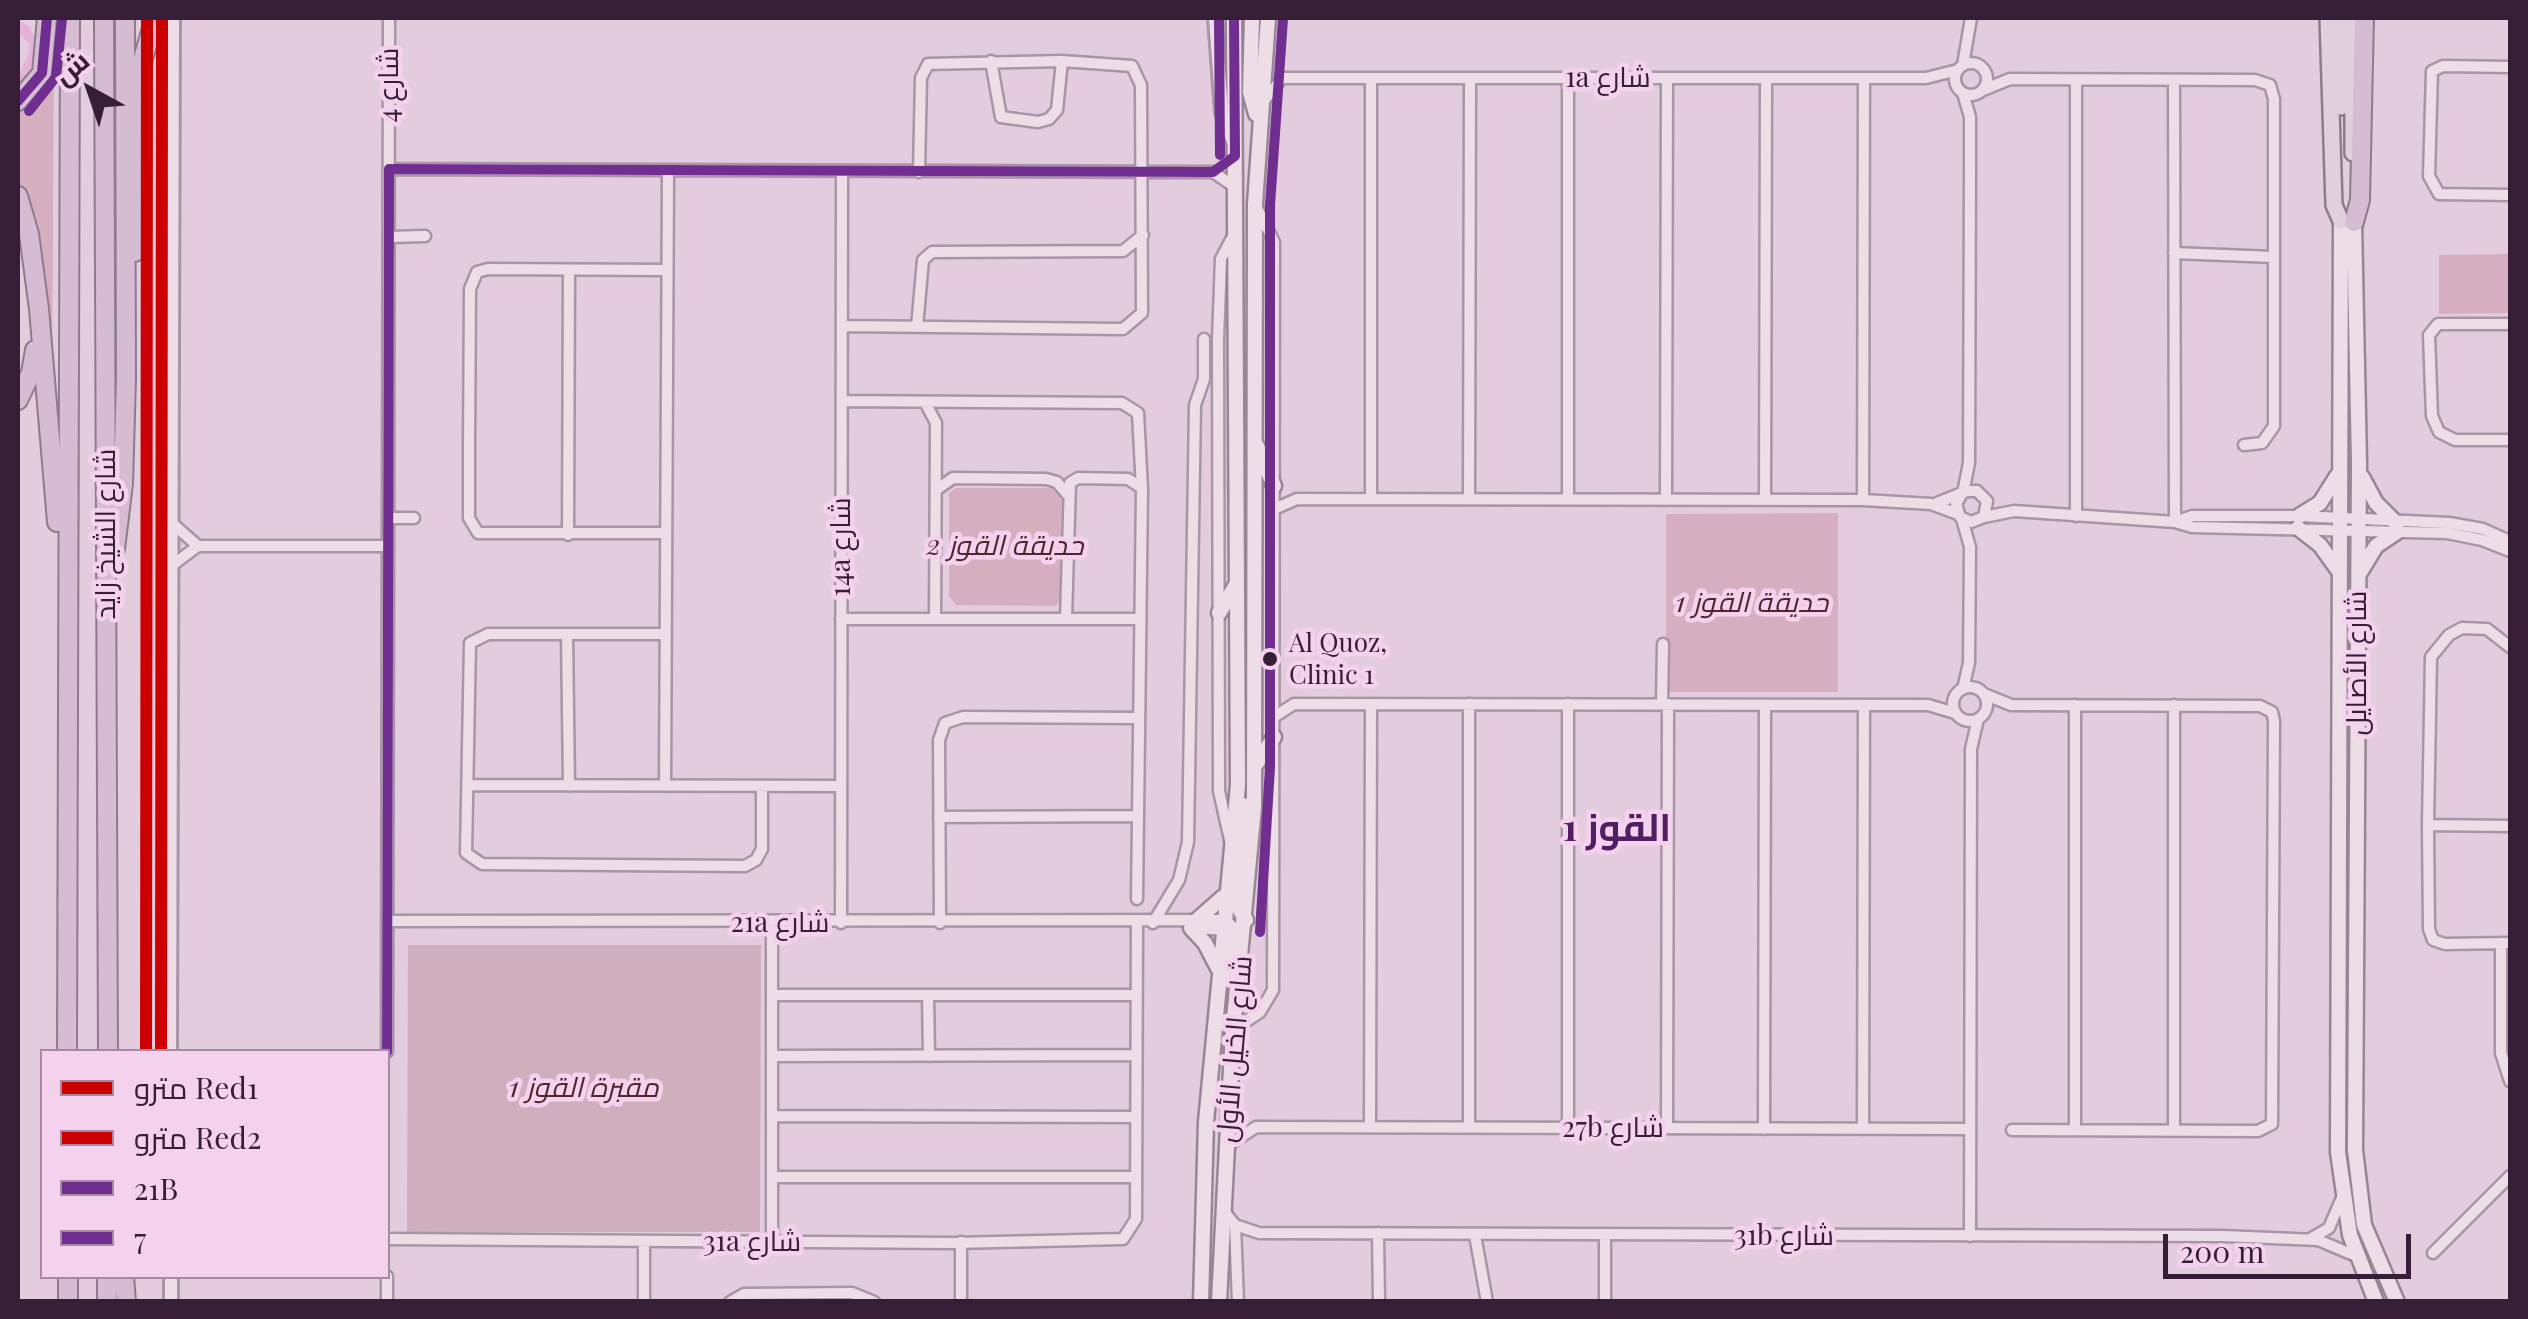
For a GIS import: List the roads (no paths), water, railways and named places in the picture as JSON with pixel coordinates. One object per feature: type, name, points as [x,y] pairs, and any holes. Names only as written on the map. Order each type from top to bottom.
[{"type":"highway","points":[[18,101],[42,73],[47,18]]},
{"type":"highway","name":"شارع الشيخ زايد","points":[[67,1049],[70,18]]},
{"type":"highway","name":"شارع الشيخ زايد","points":[[104,18],[108,1049]]},
{"type":"highway","points":[[106,589],[124,484],[126,18]]},
{"type":"highway","points":[[126,292],[138,222],[140,69],[155,18]]},
{"type":"highway","points":[[2348,222],[2360,200],[2364,18]]},
{"type":"highway","points":[[18,196],[29,234],[39,309],[67,590]]},
{"type":"highway","points":[[18,400],[33,366],[39,309]]},
{"type":"main road","name":"شارع الخيل الأول","points":[[1201,1302],[1200,1213],[1218,970],[1234,926],[1226,892],[1238,785],[1234,18]]},
{"type":"main road","points":[[1252,18],[1250,92],[1259,115]]},
{"type":"main road","name":"شارع الخيل الأول","points":[[1219,1302],[1221,1206],[1236,1007],[1234,926],[1255,767],[1254,204],[1268,18]]},
{"type":"main road","points":[[2328,18],[2334,205],[2348,222]]},
{"type":"main road","name":"شارع الأصايل","points":[[2341,18],[2359,463],[2356,1173],[2372,1252],[2397,1302]]},
{"type":"main road","name":"شارع الأصايل","points":[[2346,120],[2353,18]]},
{"type":"main road","name":"شارع الأصايل","points":[[2348,222],[2339,471],[2341,1196],[2356,1256],[2376,1302]]},
{"type":"main road","points":[[1255,442],[1274,486]]},
{"type":"main road","points":[[2356,579],[2376,546],[2397,528],[2369,494],[2359,463]]},
{"type":"main road","points":[[2339,471],[2326,497],[2298,522],[2339,571]]},
{"type":"main road","points":[[1219,613],[1239,580]]},
{"type":"main road","points":[[1255,767],[1274,737]]},
{"type":"main road","points":[[1234,926],[1244,806],[1238,785]]},
{"type":"main road","points":[[1218,970],[1194,924],[1217,906],[1226,892]]},
{"type":"street","points":[[170,1049],[173,18]]},
{"type":"street","name":"شارع 4","points":[[388,1049],[389,18]]},
{"type":"street","points":[[1212,172],[1235,152],[1222,112],[1215,18]]},
{"type":"street","points":[[1971,18],[1971,36],[1960,68],[1960,90],[1970,116],[1969,463],[1960,517],[1970,546],[1970,663],[1959,693],[1957,715],[1971,750]]},
{"type":"street","points":[[1970,116],[1987,82],[1971,36]]},
{"type":"street","points":[[1259,115],[1277,82],[1290,78],[1265,53]]},
{"type":"street","points":[[991,60],[1002,117],[1038,122],[1049,119],[1057,110],[1062,61]]},
{"type":"street","points":[[842,326],[1132,326],[1142,313],[1137,71],[1122,62],[933,62],[924,68],[920,172]]},
{"type":"street","points":[[1982,67],[2010,79],[2255,80],[2263,81],[2274,92],[2274,426],[2262,443],[2244,445]]},
{"type":"street","name":"1a شارع","points":[[1290,78],[1926,78],[1960,68],[1982,67]]},
{"type":"street","points":[[2510,67],[2435,68],[2429,80],[2428,121],[2428,176],[2433,190],[2447,196],[2510,195]]},
{"type":"street","points":[[1371,78],[1371,498]]},
{"type":"street","points":[[1469,498],[1470,78]]},
{"type":"street","points":[[1568,78],[1568,499]]},
{"type":"street","points":[[1666,500],[1667,78]]},
{"type":"street","points":[[1765,500],[1766,78]]},
{"type":"street","points":[[1864,78],[1864,500]]},
{"type":"street","name":"1a شارع","points":[[1926,78],[1960,90],[1981,91]]},
{"type":"street","points":[[1981,91],[2010,79]]},
{"type":"street","points":[[2076,80],[2076,516]]},
{"type":"street","points":[[2174,80],[2175,522]]},
{"type":"street","points":[[389,169],[1212,172],[1236,188]]},
{"type":"street","points":[[666,786],[668,172]]},
{"type":"street","name":"14a شارع","points":[[841,923],[842,172]]},
{"type":"street","points":[[1234,1030],[1260,1012],[1273,990],[1274,242],[1254,204]]},
{"type":"street","points":[[1230,840],[1219,791],[1220,266],[1237,229]]},
{"type":"street","points":[[917,327],[922,266],[932,252],[1124,251],[1143,234]]},
{"type":"street","points":[[390,236],[424,236]]},
{"type":"street","points":[[2174,253],[2273,257]]},
{"type":"street","points":[[666,533],[484,535],[474,529],[469,518],[473,277],[488,268],[667,270]]},
{"type":"street","points":[[568,270],[568,534]]},
{"type":"street","points":[[2510,324],[2438,324],[2429,335],[2432,416],[2439,432],[2455,440],[2510,440]]},
{"type":"street","points":[[1153,923],[1179,880],[1188,842],[1194,405],[1204,380],[1204,339]]},
{"type":"street","points":[[842,401],[1122,403],[1134,408],[1141,419],[1137,899]]},
{"type":"street","points":[[924,402],[935,417],[935,619]]},
{"type":"street","points":[[1969,463],[1983,496],[1982,519],[1970,546]]},
{"type":"street","points":[[936,490],[953,478],[1046,478],[1067,494]]},
{"type":"street","points":[[1066,619],[1070,483],[1078,478],[1132,480],[1142,489]]},
{"type":"street","points":[[1274,486],[1296,499]]},
{"type":"street","points":[[1931,504],[1962,494],[1983,496],[2014,511]]},
{"type":"street","points":[[1274,509],[1296,499],[1864,500],[1931,504],[1960,517],[1982,519],[2014,511],[2175,522],[2192,528],[2298,522],[2397,528],[2464,535],[2510,552]]},
{"type":"street","points":[[388,518],[414,518]]},
{"type":"street","points":[[171,521],[182,536],[198,546],[388,546]]},
{"type":"street","points":[[2397,528],[2465,525],[2510,541]]},
{"type":"street","points":[[171,567],[198,546]]},
{"type":"street","points":[[841,619],[1139,619]]},
{"type":"street","points":[[2510,647],[2486,629],[2462,628],[2438,645],[2432,658],[2428,825],[2428,929],[2433,940],[2444,944],[2506,942],[2501,1053],[2510,1082]]},
{"type":"street","points":[[666,634],[488,634],[475,638],[468,650],[471,785],[465,847],[475,863],[745,866],[756,860],[762,849],[762,786]]},
{"type":"street","points":[[567,634],[569,786]]},
{"type":"street","points":[[1663,644],[1666,1128]]},
{"type":"street","points":[[1970,663],[1982,693],[1971,750],[1970,1236]]},
{"type":"street","points":[[1274,690],[1294,704],[1928,705],[1957,715],[1980,717],[2011,704]]},
{"type":"street","points":[[1928,705],[1959,693],[1982,693],[2011,704],[2260,706],[2272,712],[2274,721],[2272,1124],[2258,1131],[2012,1130]]},
{"type":"street","points":[[1274,718],[1294,704]]},
{"type":"street","points":[[1370,704],[1370,1128]]},
{"type":"street","points":[[1469,704],[1469,1128]]},
{"type":"street","points":[[1568,704],[1568,1128]]},
{"type":"street","points":[[1764,1129],[1766,704]]},
{"type":"street","points":[[2174,704],[2174,1130]]},
{"type":"street","points":[[1863,1129],[1864,705]]},
{"type":"street","points":[[2075,705],[2076,1130]]},
{"type":"street","points":[[940,924],[940,734],[950,720],[1138,718]]},
{"type":"street","points":[[471,785],[841,786]]},
{"type":"street","points":[[940,817],[1137,816]]},
{"type":"street","points":[[2428,825],[2510,826]]},
{"type":"street","name":"21a شارع","points":[[388,921],[1234,926]]},
{"type":"street","points":[[772,923],[772,1242]]},
{"type":"street","points":[[772,1177],[1135,1177],[1136,923]]},
{"type":"street","points":[[772,995],[1136,995]]},
{"type":"street","points":[[928,995],[930,1056]]},
{"type":"street","points":[[772,1056],[1136,1056]]},
{"type":"street","points":[[1229,1104],[1240,1119],[1256,1127]]},
{"type":"street","points":[[772,1116],[1136,1117]]},
{"type":"street","points":[[1226,1148],[1242,1132],[1256,1127]]},
{"type":"street","name":"27b شارع","points":[[1256,1127],[1970,1129]]},
{"type":"street","points":[[2433,1254],[2510,1176]]},
{"type":"street","name":"31a شارع","points":[[390,1240],[1116,1240],[1134,1226],[1135,1177]]},
{"type":"street","points":[[2309,1240],[2329,1228],[2341,1196]]},
{"type":"street","points":[[1221,1206],[1235,1225],[1238,1302]]},
{"type":"street","name":"31b شارع","points":[[1235,1225],[1259,1233],[2309,1240],[2338,1245],[2356,1256]]},
{"type":"street","points":[[1238,1248],[1259,1233]]},
{"type":"street","points":[[1378,1233],[1379,1302]]},
{"type":"street","points":[[1605,1302],[1606,1234]]},
{"type":"street","points":[[1475,1235],[1488,1302]]},
{"type":"street","points":[[644,1242],[644,1302]]},
{"type":"street","points":[[961,1242],[961,1302]]},
{"type":"street","points":[[730,1302],[744,1294],[852,1293],[874,1302]]},
{"type":"metro line","name":"Red1","points":[[146,1049],[147,18]]},
{"type":"metro line","name":"Red2","points":[[161,1049],[162,18]]},
{"type":"place","name":"Al Quoz, Clinic 1","points":[[1270,659]]},
{"type":"district","name":"القوز 1","points":[[1617,829]]},
{"type":"park label","name":"حديقة القوز 2","points":[[1005,546]]},
{"type":"park label","name":"حديقة القوز 1","points":[[1752,603]]},
{"type":"park label","name":"مقبرة القوز 1","points":[[584,1088]]}]
